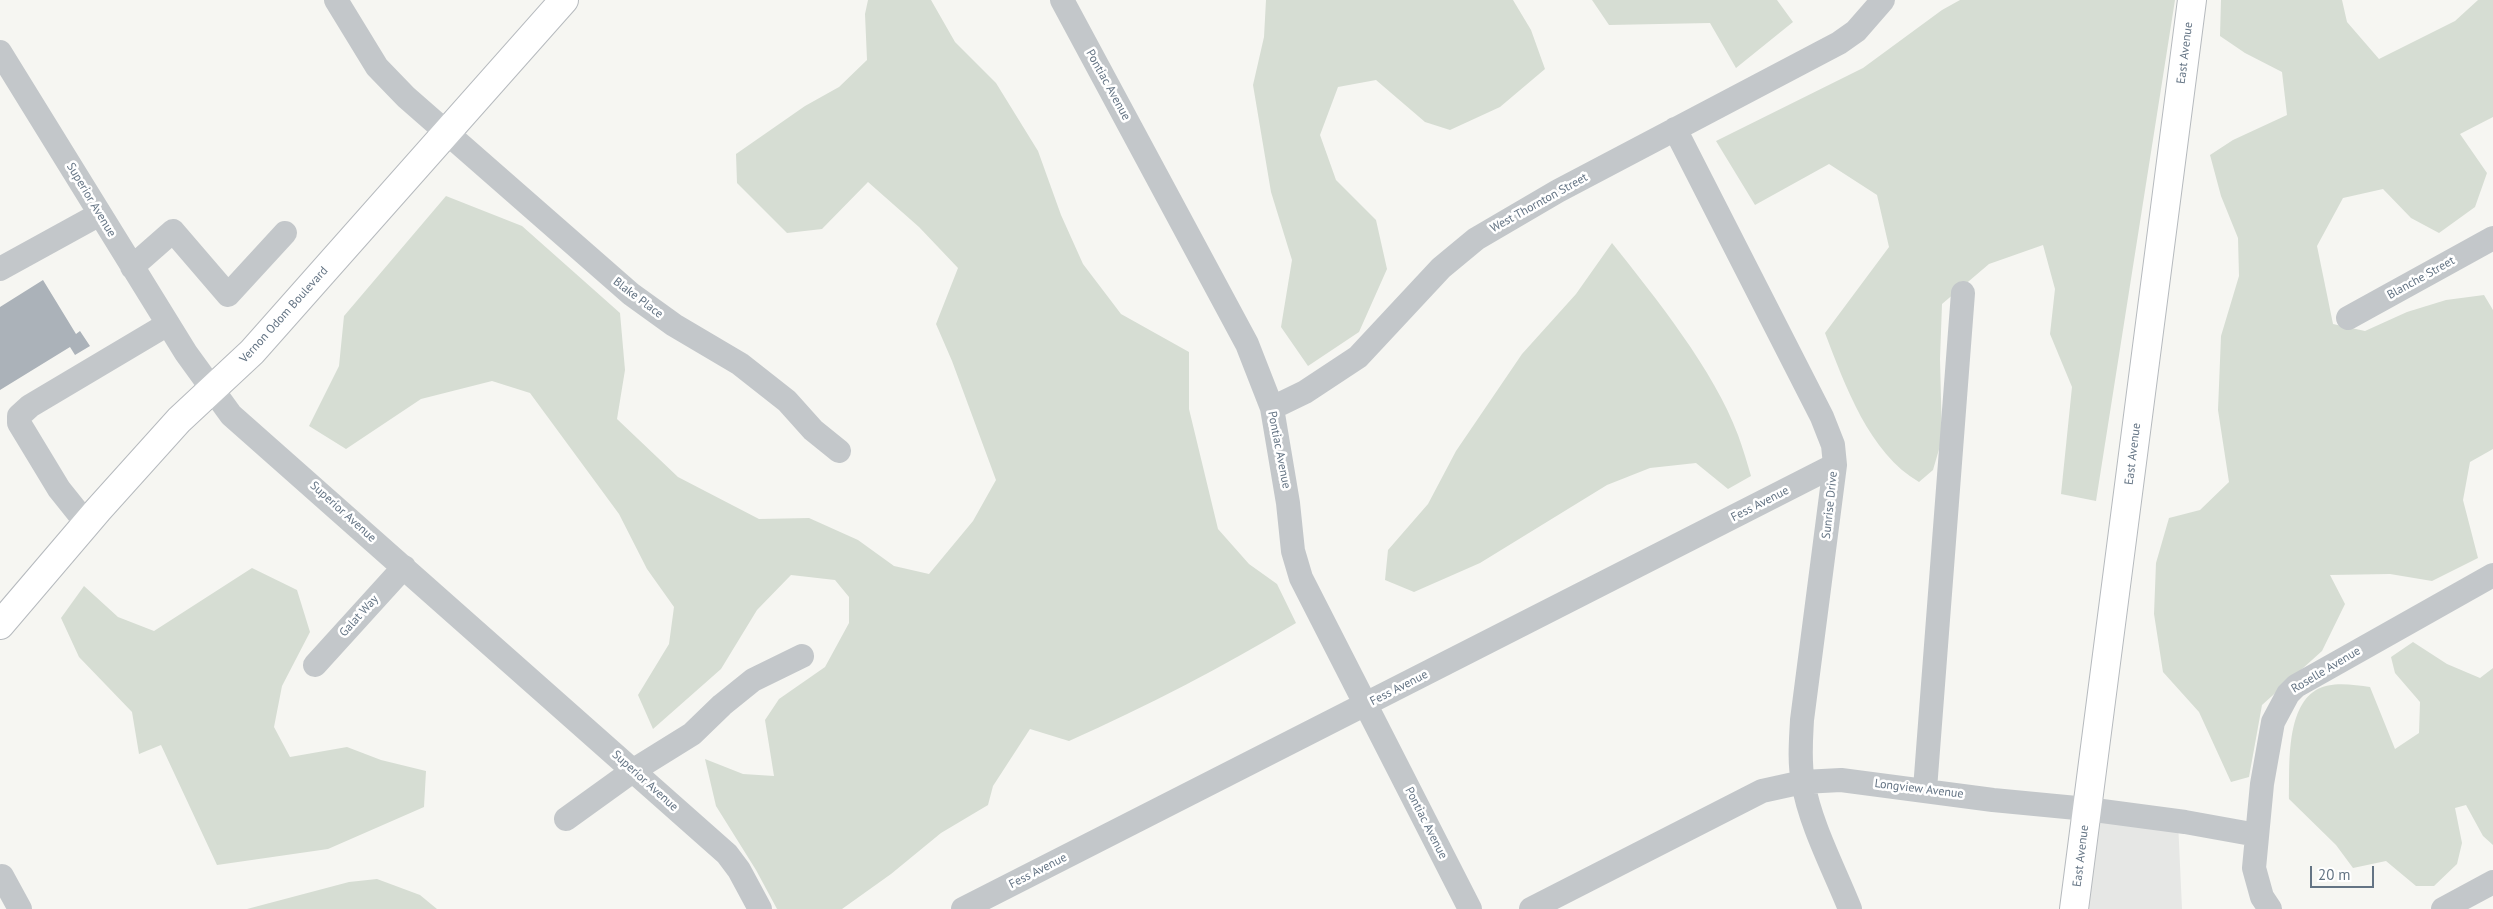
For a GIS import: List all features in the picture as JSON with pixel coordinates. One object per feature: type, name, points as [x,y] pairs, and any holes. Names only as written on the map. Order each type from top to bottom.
[{"type":"main road","name":"Vernon Odom Boulevard","points":[[0,625],[86,524],[180,420],[252,352],[564,0]]},
{"type":"main road","name":"East Avenue","points":[[2074,909],[2192,0]]},
{"type":"street","name":"Blake Place","points":[[336,0],[377,67],[406,97],[631,294],[674,325],[740,364],[787,402],[813,430],[839,451]]},
{"type":"street","name":"Pontiac Avenue","points":[[1062,0],[1247,344],[1272,408],[1288,503],[1293,551],[1301,578],[1470,909]]},
{"type":"street","name":"West Thornton Street","points":[[1272,408],[1305,392],[1358,357],[1440,268],[1476,239],[1524,210],[1839,43],[1856,31],[1883,0]]},
{"type":"street","name":"Superior Avenue","points":[[0,52],[132,267],[212,391],[250,433],[727,854],[739,870],[760,909]]},
{"type":"street","name":"Sunrise Drive","points":[[1675,129],[1822,417],[1833,445],[1835,465],[1800,748],[1803,782],[1818,831],[1850,909]]},
{"type":"street","points":[[0,269],[100,214]]},
{"type":"street","points":[[132,267],[173,231],[228,295],[285,232]]},
{"type":"street","name":"Blanche Street","points":[[2348,318],[2493,238]]},
{"type":"street","points":[[1925,789],[1963,292]]},
{"type":"street","points":[[86,524],[60,489],[19,423],[19,416],[30,406],[168,324]]},
{"type":"street","name":"Fess Avenue","points":[[963,909],[1835,465]]},
{"type":"street","name":"Galat Way","points":[[315,665],[404,567]]},
{"type":"street","name":"Roselle Avenue","points":[[2257,835],[2262,784],[2273,722],[2276,711],[2288,694],[2305,681],[2493,575]]},
{"type":"street","points":[[566,819],[634,770],[692,734],[722,705],[753,680],[802,656]]},
{"type":"street","name":"Longview Avenue","points":[[1531,909],[1762,791],[1803,782],[1841,780],[1925,789],[1993,800],[2087,809],[2185,822],[2257,835]]},
{"type":"street","points":[[2257,835],[2254,868],[2262,897],[2270,909]]},
{"type":"street","points":[[2,876],[20,909]]},
{"type":"street","points":[[2443,909],[2493,882]]},
{"type":"shaded area","points":[[868,0],[931,0],[955,42],[996,83],[1038,151],[1061,215],[1083,264],[1121,314],[1189,352],[1189,409],[1218,529],[1249,564],[1277,584],[1296,623],[1184,685],[1069,741],[1030,729],[993,786],[988,805],[941,833],[891,874],[842,909],[777,909],[756,870],[716,806],[705,759],[743,774],[774,776],[765,720],[779,699],[825,667],[849,623],[849,597],[835,580],[791,575],[757,610],[721,669],[653,729],[638,695],[669,644],[674,607],[647,569],[619,514],[530,393],[492,381],[421,399],[346,449],[309,426],[339,366],[344,316],[446,196],[522,226],[620,313],[625,370],[617,419],[678,477],[759,519],[809,518],[858,540],[894,566],[929,574],[973,521],[996,480],[952,361],[936,324],[958,268],[919,227],[868,182],[822,229],[787,233],[737,183],[736,154],[805,106],[839,87],[867,60],[865,14]]},
{"type":"shaded area","points":[[1266,0],[1513,0],[1531,30],[1545,69],[1500,107],[1450,130],[1425,122],[1376,80],[1338,87],[1320,135],[1336,180],[1376,220],[1387,269],[1359,332],[1308,366],[1281,327],[1292,260],[1271,192],[1253,85],[1264,37]]},
{"type":"shaded area","points":[[1592,0],[1777,0],[1793,22],[1736,68],[1710,23],[1609,25]]},
{"type":"shaded area","points":[[1960,0],[2175,0],[2096,501],[2061,494],[2072,387],[2050,334],[2055,289],[2043,245],[1989,264],[1942,304],[1940,359],[1942,439],[1933,470],[1919,482],[1901,469],[1886,454],[1873,436],[1850,395],[1825,333],[1889,247],[1877,195],[1829,164],[1755,205],[1716,141],[1863,68],[1942,10]]},
{"type":"shaded area","points":[[2221,0],[2342,0],[2347,22],[2379,59],[2455,21],[2478,0],[2493,0],[2493,117],[2460,134],[2487,173],[2475,207],[2439,233],[2411,218],[2383,189],[2343,198],[2317,246],[2333,324],[2365,331],[2407,312],[2446,300],[2484,295],[2493,310],[2493,449],[2470,462],[2463,500],[2478,558],[2432,581],[2390,574],[2330,575],[2345,604],[2322,651],[2262,705],[2249,777],[2231,782],[2199,712],[2163,672],[2154,614],[2156,563],[2169,518],[2200,510],[2229,482],[2218,410],[2221,336],[2239,276],[2238,238],[2221,196],[2210,155],[2233,140],[2287,115],[2282,72],[2245,53],[2220,36]]},
{"type":"shaded area","points":[[1612,243],[1682,335],[1714,385],[1738,435],[1751,476],[1728,489],[1696,463],[1650,468],[1607,485],[1480,563],[1414,592],[1385,580],[1388,550],[1428,504],[1456,451],[1522,354],[1576,294]]},
{"type":"shaded area","points":[[252,568],[297,590],[310,632],[282,686],[274,727],[290,757],[347,747],[381,760],[426,771],[424,807],[328,849],[217,865],[161,745],[139,754],[132,712],[79,657],[61,618],[84,586],[118,617],[154,631]]},
{"type":"shaded area","points":[[2413,642],[2447,664],[2480,678],[2493,668],[2493,845],[2483,836],[2466,805],[2455,808],[2462,843],[2457,864],[2434,886],[2416,886],[2386,861],[2353,868],[2336,845],[2289,799],[2291,740],[2294,725],[2306,699],[2316,690],[2329,685],[2370,687],[2395,749],[2419,733],[2420,702],[2395,673],[2391,657]]},
{"type":"shaded area","points":[[2087,809],[2178,821],[2182,909],[2074,909]]},
{"type":"shaded area","points":[[377,879],[420,895],[437,909],[247,909],[349,882]]},
{"type":"building","points":[[43,280],[76,334],[80,331],[90,346],[75,355],[70,347],[0,390],[0,307]]}]
